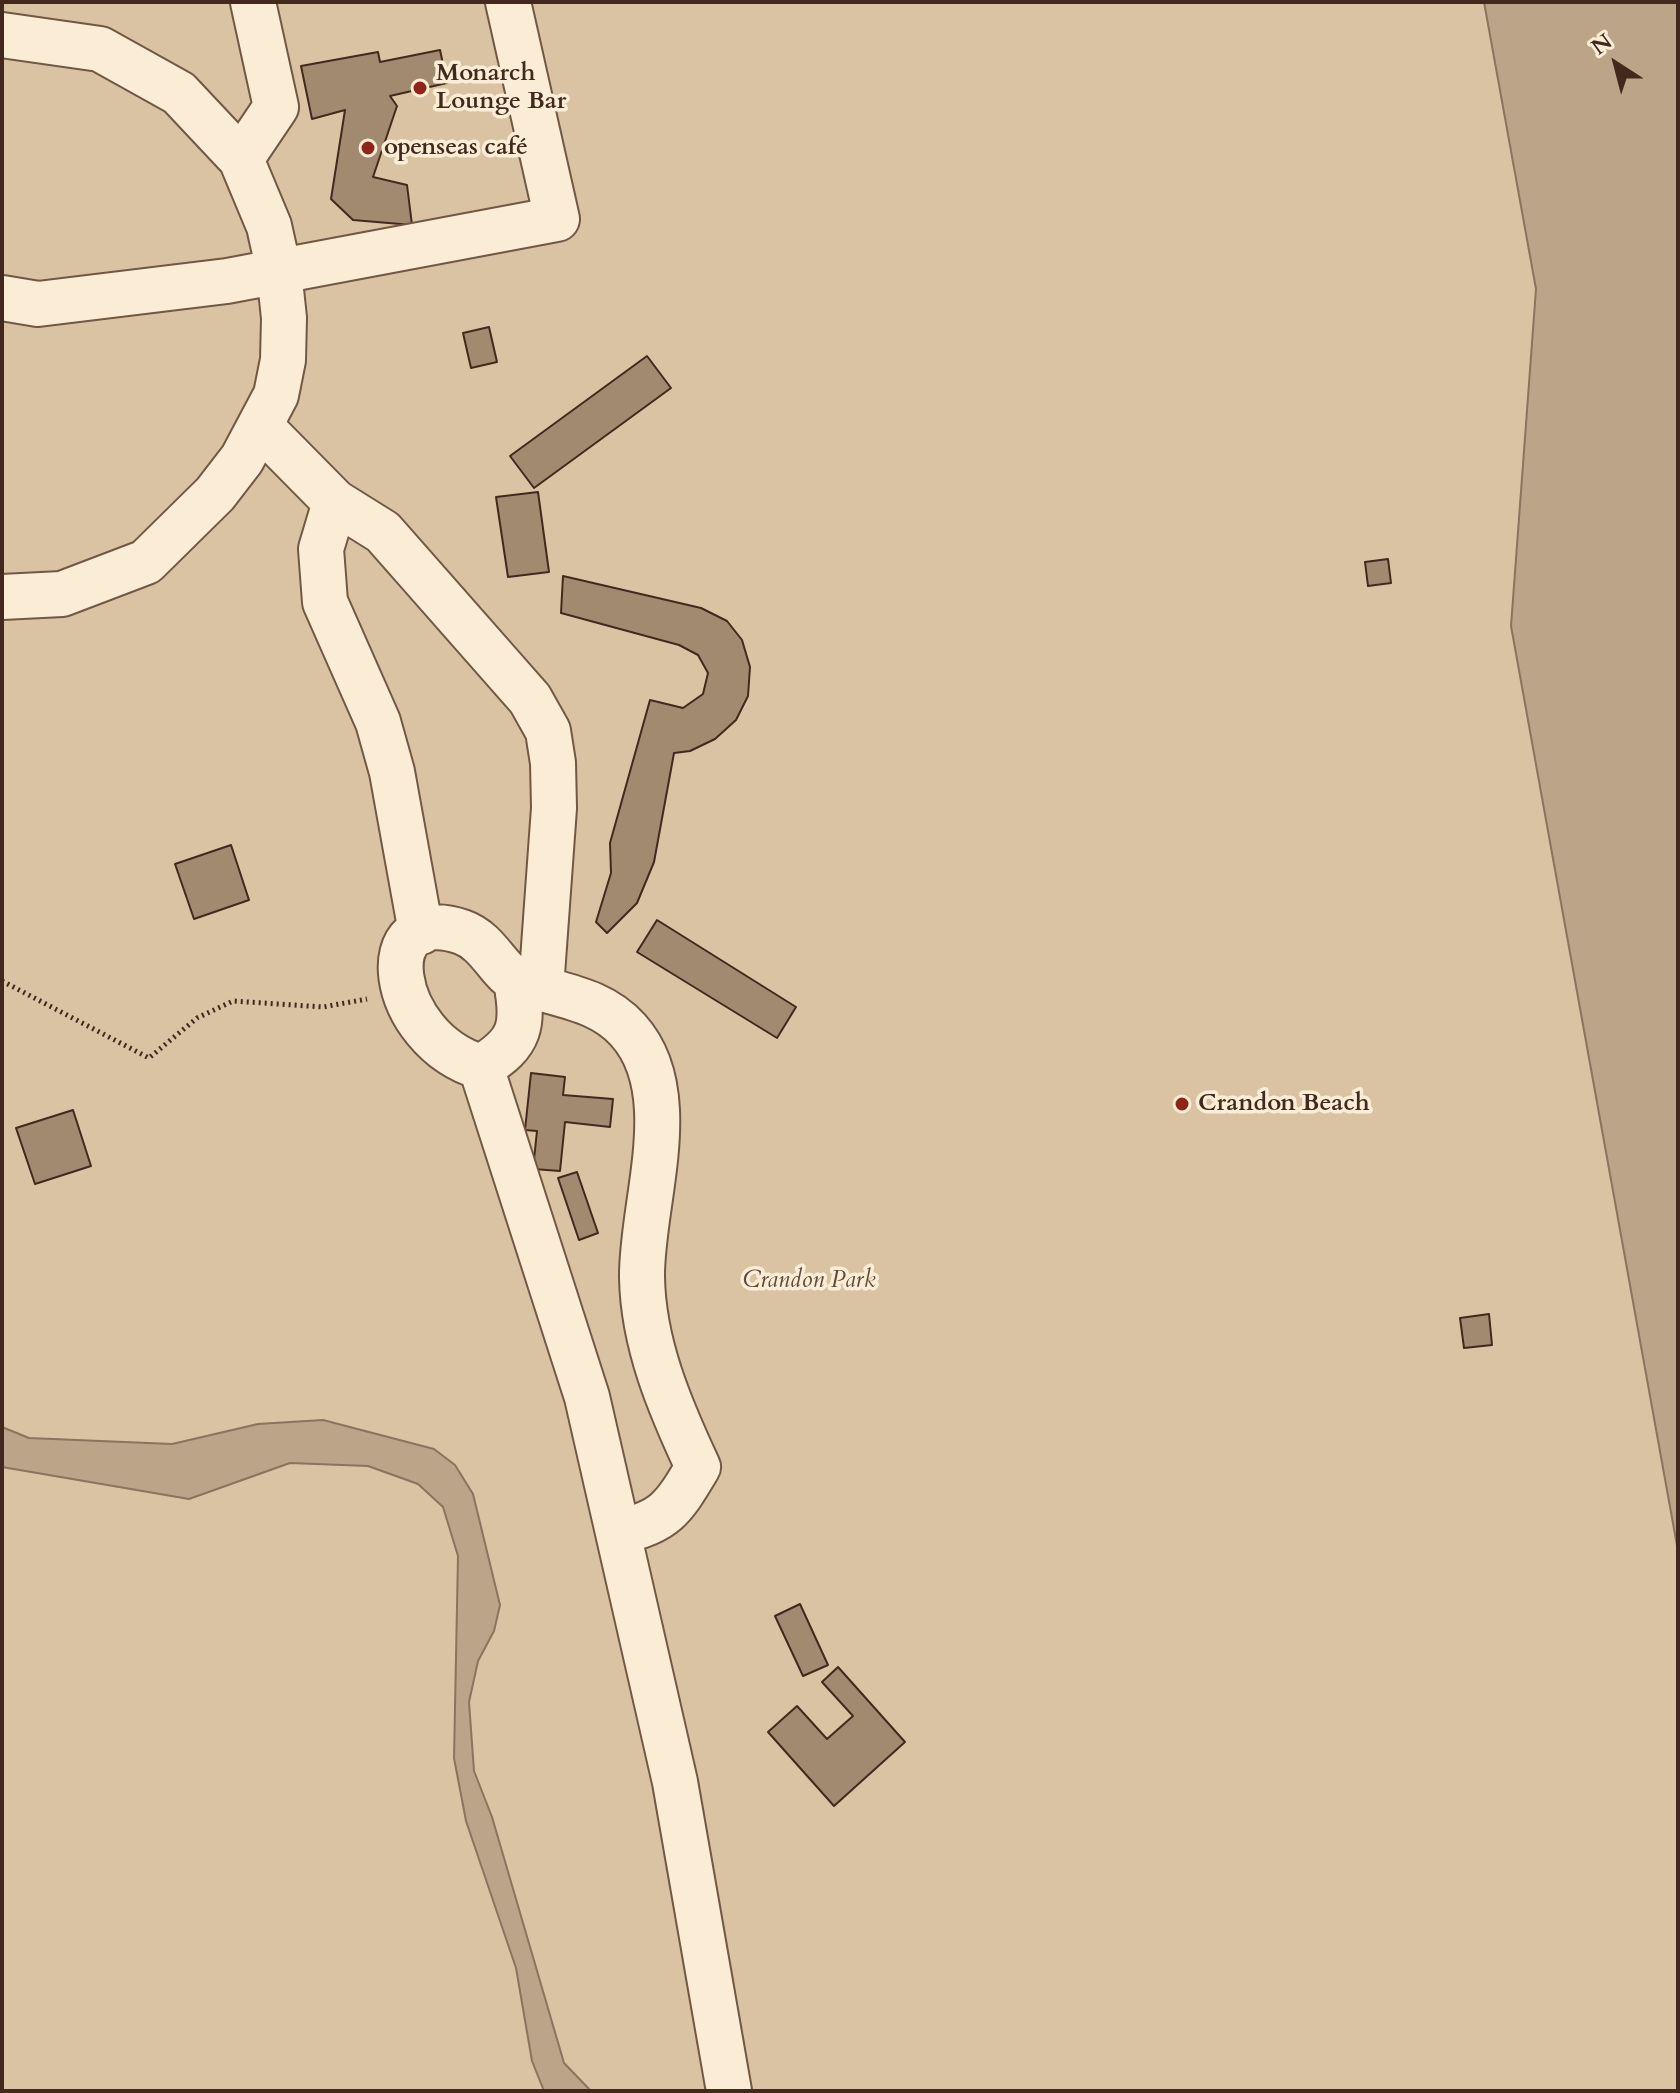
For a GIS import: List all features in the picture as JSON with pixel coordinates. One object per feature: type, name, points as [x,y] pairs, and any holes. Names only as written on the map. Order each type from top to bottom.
[{"type":"lane","points":[[241,159],[276,107],[253,2]]},
{"type":"lane","points":[[2,298],[38,304],[227,281],[557,219],[508,2]]},
{"type":"lane","points":[[2,35],[100,49],[179,93],[241,159],[269,226],[279,271],[283,360],[276,395],[242,459],[215,494],[146,562],[62,594],[2,597]]},
{"type":"lane","points":[[260,426],[335,502],[383,532],[522,690],[548,731],[554,808],[528,984],[523,1018],[512,1043],[500,1056],[481,1067],[456,1059],[415,1017],[403,993],[399,961],[408,943],[421,932],[436,927],[461,932],[484,943],[528,984],[606,1010],[629,1031],[645,1054],[656,1092],[656,1149],[642,1276],[647,1327],[673,1413],[698,1467],[674,1508],[647,1526],[618,1532]]},
{"type":"lane","points":[[335,502],[321,549],[325,602],[378,722],[392,772],[421,932]]},
{"type":"lane","points":[[481,1067],[587,1397],[675,1782],[729,2091]]},
{"type":"path","points":[[2,981],[149,1058],[197,1018],[233,1001],[323,1007],[403,993]]},
{"type":"green space","name":"Crandon Park","points":[[2,2],[1484,2],[1536,289],[1511,626],[1678,1551],[1678,2091],[2,2091]]},
{"type":"shaded area","points":[[1484,2],[1678,2],[1678,1551],[1511,626],[1536,289]]},
{"type":"shaded area","points":[[323,1420],[434,1449],[455,1465],[473,1494],[500,1605],[494,1631],[478,1661],[469,1702],[474,1771],[492,1817],[564,2063],[591,2091],[544,2091],[532,2061],[516,1968],[466,1821],[454,1758],[458,1556],[443,1507],[418,1484],[368,1466],[290,1463],[189,1499],[2,1467],[2,1427],[29,1438],[172,1444],[258,1424]]},
{"type":"building","points":[[440,50],[447,83],[390,96],[397,106],[373,177],[407,185],[412,225],[353,220],[331,199],[345,110],[312,119],[301,66],[378,52],[380,62]]},
{"type":"building","points":[[489,327],[497,362],[471,368],[463,333]]},
{"type":"building","points":[[647,356],[671,388],[534,488],[510,456]]},
{"type":"building","points":[[538,492],[549,572],[508,577],[496,497]]},
{"type":"building","points":[[1388,559],[1391,583],[1368,586],[1365,562]]},
{"type":"building","points":[[563,576],[701,608],[727,621],[742,640],[750,667],[748,696],[736,720],[715,739],[690,751],[674,753],[654,862],[637,903],[607,933],[596,922],[611,873],[610,843],[650,700],[683,708],[703,694],[708,673],[698,655],[679,645],[561,613]]},
{"type":"building","points":[[231,845],[249,900],[194,919],[175,864]]},
{"type":"building","points":[[657,920],[796,1007],[777,1038],[637,952]]},
{"type":"building","points":[[531,1073],[565,1077],[563,1095],[613,1099],[610,1127],[565,1122],[560,1171],[533,1169],[537,1131],[525,1130]]},
{"type":"building","points":[[73,1110],[91,1166],[35,1184],[16,1128]]},
{"type":"building","points":[[577,1172],[598,1233],[579,1240],[558,1178]]},
{"type":"building","points":[[1489,1314],[1492,1345],[1464,1348],[1460,1318]]},
{"type":"building","points":[[800,1604],[828,1665],[803,1676],[775,1616]]},
{"type":"building","points":[[838,1667],[905,1742],[834,1806],[768,1732],[797,1706],[827,1739],[853,1716],[822,1682]]},
{"type":"place","name":"Monarch Lounge Bar","points":[[420,88]]},
{"type":"place","name":"openseas café","points":[[368,148]]},
{"type":"place","name":"Crandon Beach","points":[[1182,1104]]}]
